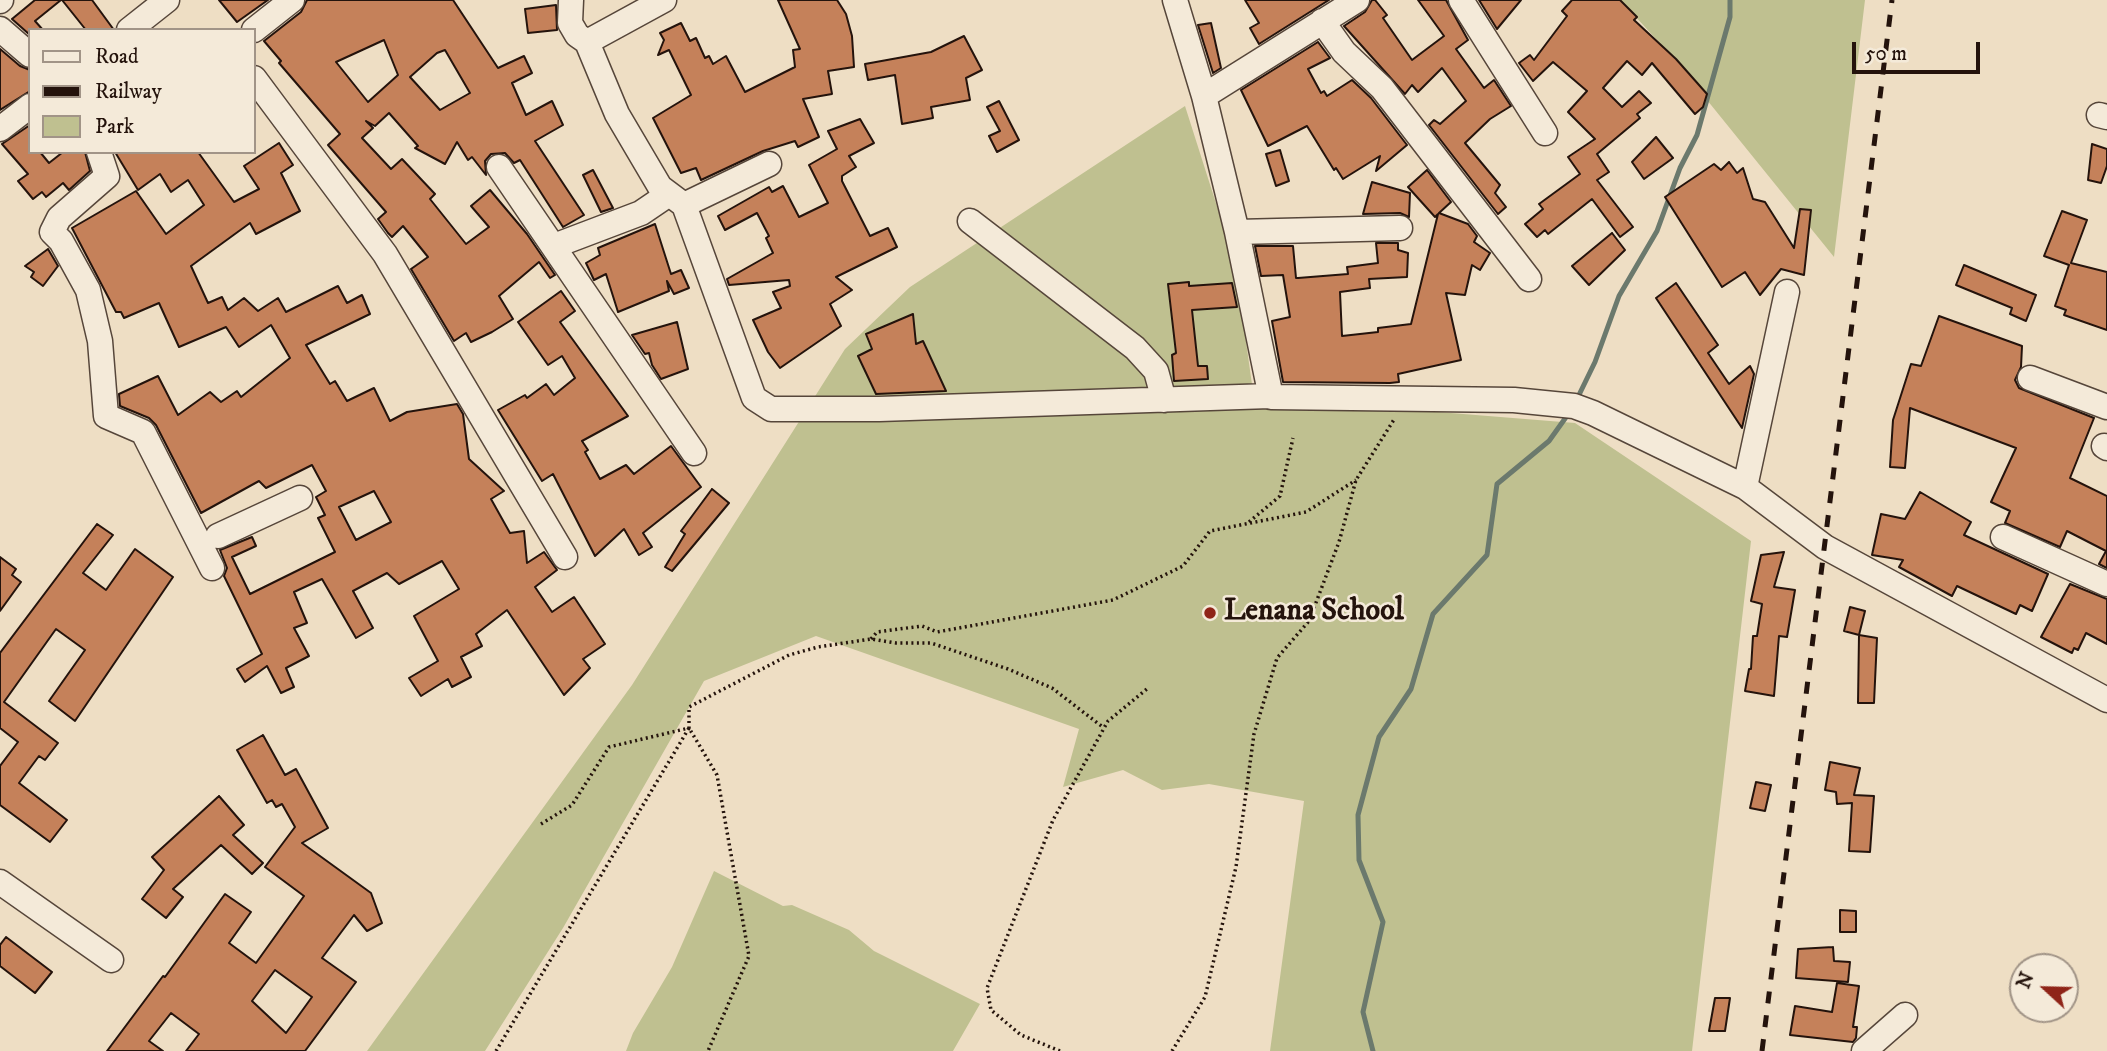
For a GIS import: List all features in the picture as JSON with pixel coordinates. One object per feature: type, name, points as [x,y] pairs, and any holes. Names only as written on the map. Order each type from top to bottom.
[{"type":"street","points":[[132,28],[167,0]]},
{"type":"street","points":[[256,28],[292,0]]},
{"type":"street","points":[[571,0],[570,23],[577,35],[587,42],[617,114],[660,187],[676,199],[754,398],[761,405],[783,410],[878,409],[1270,396],[1514,400],[1574,406],[1649,438],[1745,486],[1825,547],[2107,700]]},
{"type":"street","points":[[587,42],[664,0]]},
{"type":"street","points":[[1175,0],[1204,96],[1237,232],[1270,396]]},
{"type":"street","points":[[1204,96],[1357,0]]},
{"type":"street","points":[[1461,0],[1545,133]]},
{"type":"street","points":[[1322,20],[1344,52],[1382,88],[1530,279]]},
{"type":"street","points":[[0,29],[28,53]]},
{"type":"street","points":[[256,81],[385,254],[565,557]]},
{"type":"street","points":[[0,129],[28,108]]},
{"type":"street","points":[[100,154],[107,176],[59,218],[52,232],[61,241],[88,290],[100,341],[106,416],[143,432],[212,568]]},
{"type":"street","points":[[554,246],[769,164]]},
{"type":"street","points":[[499,167],[694,453]]},
{"type":"street","points":[[970,221],[1135,348],[1156,371],[1164,400]]},
{"type":"street","points":[[1237,232],[1400,228]]},
{"type":"street","points":[[1745,486],[1787,292]]},
{"type":"street","points":[[2031,378],[2107,408]]},
{"type":"street","points":[[218,536],[299,498]]},
{"type":"street","points":[[2003,537],[2107,584]]},
{"type":"street","points":[[0,882],[111,960]]},
{"type":"street","points":[[1864,1051],[1905,1015]]},
{"type":"path","points":[[1172,1051],[1205,998],[1236,867],[1254,734],[1277,658],[1309,621],[1339,542],[1356,480],[1408,398]]},
{"type":"path","points":[[1247,523],[1280,496],[1293,438]]},
{"type":"path","points":[[871,639],[877,632],[922,625],[937,632],[1113,600],[1183,566],[1210,531],[1306,512],[1356,480]]},
{"type":"path","points":[[708,1051],[749,956],[717,775],[689,728],[689,707],[789,655],[871,639],[896,643],[931,643],[1008,669],[1052,688],[1104,728]]},
{"type":"path","points":[[1060,1051],[1021,1035],[991,1010],[986,988],[1054,820],[1108,721],[1148,688]]},
{"type":"path","points":[[541,824],[572,805],[609,747],[689,728]]},
{"type":"path","points":[[496,1051],[689,728]]},
{"type":"green space","points":[[1620,0],[1865,0],[1834,257],[1669,53]]},
{"type":"green space","name":"Lenana School","points":[[1185,106],[1235,263],[1255,406],[1401,409],[1575,423],[1751,541],[1692,1051],[1270,1051],[1304,801],[1209,784],[1162,790],[1123,770],[1063,787],[1079,729],[816,636],[704,681],[563,928],[485,1051],[367,1051],[632,685],[845,349],[910,287]]},
{"type":"green space","points":[[714,871],[783,906],[792,905],[849,930],[874,951],[980,1004],[953,1051],[626,1051],[633,1033],[672,967]]},
{"type":"building","points":[[35,0],[61,0],[35,21],[41,28],[28,28],[28,33],[12,19]]},
{"type":"building","points":[[62,0],[92,0],[113,28],[84,28]]},
{"type":"building","points":[[219,0],[268,0],[237,22]]},
{"type":"building","points":[[307,0],[453,0],[498,68],[524,56],[532,73],[512,83],[526,115],[552,101],[563,125],[535,141],[584,215],[563,227],[520,160],[514,163],[505,153],[491,154],[485,161],[486,175],[472,157],[468,160],[457,142],[445,164],[415,148],[418,146],[389,113],[375,126],[366,121],[373,128],[362,138],[391,169],[402,159],[435,194],[430,199],[466,244],[489,227],[471,206],[490,190],[527,234],[555,275],[550,278],[539,262],[499,296],[513,319],[471,342],[466,333],[454,341],[411,269],[428,257],[403,226],[392,237],[388,233],[378,219],[386,212],[328,145],[340,134],[279,63],[281,61],[264,41],[301,12]],"holes":[[[384,40],[398,75],[368,102],[336,62]],[[445,50],[470,93],[440,110],[410,77],[437,53]]]},
{"type":"building","points":[[778,0],[837,0],[846,14],[852,36],[854,67],[828,71],[832,94],[803,99],[819,137],[798,147],[795,141],[763,151],[701,180],[696,168],[681,173],[653,118],[691,95],[669,50],[658,55],[664,40],[660,33],[681,23],[690,41],[696,38],[705,58],[709,56],[713,64],[726,56],[745,92],[795,67],[793,50],[800,49]]},
{"type":"building","points":[[1245,0],[1329,0],[1259,44],[1250,28],[1259,23]]},
{"type":"building","points":[[1372,0],[1375,0],[1387,15],[1383,18],[1412,60],[1444,36],[1418,0],[1446,0],[1468,40],[1456,49],[1484,88],[1494,80],[1511,106],[1490,119],[1465,143],[1500,185],[1495,193],[1506,207],[1498,214],[1429,125],[1434,120],[1440,124],[1466,101],[1442,68],[1418,92],[1412,85],[1405,94],[1344,26],[1365,12]]},
{"type":"building","points":[[1479,0],[1521,0],[1497,29]]},
{"type":"building","points":[[1572,0],[1620,0],[1637,17],[1634,20],[1676,59],[1707,94],[1703,107],[1695,114],[1652,63],[1642,75],[1627,61],[1603,88],[1622,107],[1639,91],[1651,103],[1637,114],[1640,118],[1597,154],[1609,172],[1597,180],[1633,227],[1620,237],[1592,199],[1548,234],[1545,230],[1537,237],[1525,224],[1543,209],[1539,204],[1580,174],[1568,157],[1595,139],[1568,112],[1587,91],[1553,62],[1533,81],[1519,63],[1530,55],[1534,60],[1567,16],[1562,11]]},
{"type":"building","points":[[556,5],[557,30],[528,33],[525,9]]},
{"type":"building","points":[[1211,23],[1221,68],[1213,73],[1198,25]]},
{"type":"building","points":[[964,36],[982,70],[966,78],[970,100],[931,107],[933,118],[902,124],[895,75],[868,80],[865,64],[931,52]]},
{"type":"building","points":[[1318,42],[1330,58],[1308,69],[1321,93],[1324,91],[1327,96],[1352,80],[1371,98],[1407,145],[1376,171],[1380,156],[1343,179],[1336,168],[1334,170],[1307,126],[1268,146],[1241,90]]},
{"type":"building","points":[[0,49],[28,69],[28,92],[0,110]]},
{"type":"building","points":[[999,101],[1019,140],[997,152],[989,136],[1000,131],[987,107]]},
{"type":"building","points":[[860,119],[874,143],[849,156],[856,167],[842,176],[842,181],[870,236],[888,228],[897,247],[836,277],[852,290],[830,304],[841,326],[780,368],[768,352],[753,320],[781,308],[773,292],[790,286],[789,280],[729,285],[727,279],[773,253],[766,238],[769,236],[757,213],[725,230],[718,216],[769,187],[772,192],[783,186],[799,217],[828,203],[809,165],[837,149],[828,131]]},
{"type":"building","points":[[28,126],[28,154],[42,154],[49,163],[60,154],[86,154],[90,171],[69,190],[63,183],[46,197],[42,192],[33,199],[18,181],[28,174],[2,144]]},
{"type":"building","points":[[1656,137],[1673,158],[1644,179],[1632,162]]},
{"type":"building","points":[[279,143],[293,165],[281,173],[300,211],[256,234],[250,223],[191,266],[208,303],[222,297],[228,310],[244,298],[258,311],[278,298],[286,312],[338,286],[347,303],[362,295],[370,314],[306,345],[330,384],[335,381],[347,401],[374,388],[390,421],[407,412],[457,404],[463,414],[469,459],[504,491],[491,499],[510,533],[524,531],[527,563],[544,552],[557,570],[535,587],[552,612],[574,597],[605,644],[583,659],[590,668],[564,695],[507,610],[476,634],[482,646],[461,657],[471,677],[452,687],[448,679],[421,696],[409,678],[438,661],[414,616],[459,589],[442,561],[399,584],[387,573],[353,591],[373,628],[356,638],[322,579],[294,592],[307,623],[294,628],[309,656],[286,668],[294,687],[281,693],[267,666],[245,682],[237,669],[262,654],[224,576],[227,568],[220,550],[252,537],[256,546],[232,557],[250,594],[335,552],[318,518],[325,515],[316,497],[326,491],[312,465],[266,488],[259,481],[201,513],[156,425],[149,418],[120,406],[119,394],[158,376],[178,415],[210,392],[221,402],[237,391],[241,397],[290,358],[271,325],[239,347],[226,327],[179,347],[159,303],[124,318],[121,312],[116,312],[72,228],[136,191],[166,234],[204,205],[188,180],[171,192],[160,174],[138,190],[116,154],[199,154],[234,202],[259,189],[244,166]],"holes":[[[374,491],[391,522],[356,540],[339,507]]]},
{"type":"building","points":[[2092,144],[2107,149],[2107,166],[2101,183],[2088,180]]},
{"type":"building","points":[[1280,150],[1289,181],[1276,186],[1266,154]]},
{"type":"building","points":[[1729,162],[1737,173],[1743,168],[1753,199],[1765,202],[1794,248],[1800,209],[1811,210],[1804,275],[1781,269],[1760,295],[1745,272],[1722,287],[1665,197],[1714,164],[1721,170]]},
{"type":"building","points":[[593,170],[613,208],[601,212],[583,175]]},
{"type":"building","points":[[1427,170],[1451,202],[1439,213],[1468,224],[1477,236],[1474,242],[1490,253],[1480,270],[1472,265],[1465,295],[1446,293],[1461,360],[1398,374],[1399,382],[1283,382],[1272,321],[1290,317],[1283,275],[1261,276],[1255,246],[1293,246],[1298,278],[1348,274],[1347,267],[1378,263],[1376,243],[1398,243],[1398,250],[1408,253],[1407,277],[1369,279],[1370,288],[1340,292],[1342,336],[1378,332],[1378,328],[1411,324],[1438,214],[1435,217],[1408,187]]},
{"type":"building","points":[[1372,182],[1410,193],[1409,217],[1400,213],[1363,214]]},
{"type":"building","points":[[2062,211],[2087,220],[2071,263],[2107,272],[2107,330],[2064,315],[2066,310],[2055,306],[2069,265],[2044,256]]},
{"type":"building","points":[[655,224],[671,274],[681,270],[689,288],[674,294],[667,281],[669,291],[618,312],[606,274],[594,280],[586,263],[600,255],[598,248]]},
{"type":"building","points":[[1612,233],[1625,250],[1589,285],[1572,266]]},
{"type":"building","points":[[48,249],[58,266],[43,286],[31,277],[34,272],[25,266]]},
{"type":"building","points":[[1964,265],[2036,295],[2026,321],[2010,314],[2012,308],[1956,285]]},
{"type":"building","points":[[1189,282],[1189,286],[1232,283],[1237,307],[1192,310],[1198,366],[1207,366],[1208,379],[1174,381],[1172,355],[1176,353],[1168,284]]},
{"type":"building","points":[[1676,283],[1718,345],[1708,353],[1729,384],[1750,366],[1754,374],[1742,428],[1656,298]]},
{"type":"building","points":[[561,291],[575,311],[560,322],[628,416],[582,441],[600,479],[626,465],[634,474],[671,446],[701,487],[643,533],[652,547],[639,555],[624,529],[595,556],[553,474],[542,481],[498,410],[525,395],[527,398],[546,384],[554,395],[575,378],[562,356],[548,365],[518,322]]},
{"type":"building","points":[[913,314],[916,344],[923,341],[946,391],[876,394],[858,356],[872,349],[866,334]]},
{"type":"building","points":[[1939,316],[2022,346],[2021,367],[2015,380],[2019,388],[2094,418],[2070,478],[2107,496],[2107,568],[2099,564],[2106,551],[2067,531],[2060,547],[2005,523],[2010,511],[1991,502],[2016,448],[1910,408],[1905,468],[1890,467],[1893,420],[1911,364],[1921,366]]},
{"type":"building","points":[[677,322],[688,369],[661,379],[652,365],[649,353],[645,354],[632,335]]},
{"type":"building","points":[[712,489],[729,503],[672,571],[665,567],[685,534],[681,531]]},
{"type":"building","points":[[1920,492],[1971,522],[1964,535],[2048,574],[2032,611],[2020,605],[2016,614],[1957,586],[1952,596],[1899,567],[1903,560],[1872,555],[1881,514],[1905,519]]},
{"type":"building","points":[[97,524],[113,535],[83,573],[106,590],[135,549],[173,577],[75,721],[49,701],[85,650],[56,629],[4,702],[58,743],[45,760],[39,756],[19,783],[67,820],[50,842],[0,805],[0,766],[18,742],[0,728],[0,653]]},
{"type":"building","points":[[1784,552],[1774,587],[1795,590],[1787,637],[1779,636],[1774,696],[1745,691],[1751,669],[1753,636],[1757,636],[1762,604],[1751,601],[1761,555]]},
{"type":"building","points":[[0,557],[16,569],[12,575],[21,582],[0,611]]},
{"type":"building","points":[[2070,584],[2107,599],[2107,644],[2086,633],[2078,650],[2074,648],[2072,653],[2041,637]]},
{"type":"building","points":[[1850,607],[1865,611],[1859,635],[1844,631]]},
{"type":"building","points":[[1859,635],[1877,638],[1874,703],[1858,703]]},
{"type":"building","points":[[263,735],[285,775],[296,769],[328,828],[302,843],[371,893],[382,923],[367,931],[354,915],[322,958],[356,982],[305,1051],[186,1051],[199,1034],[171,1013],[149,1041],[163,1051],[107,1051],[225,894],[251,912],[229,943],[256,963],[304,896],[265,867],[295,827],[282,804],[276,807],[272,800],[267,803],[237,750]],"holes":[[[275,970],[312,997],[286,1033],[252,1001]]]},
{"type":"building","points":[[1830,762],[1860,768],[1854,795],[1874,796],[1870,852],[1849,851],[1852,803],[1837,804],[1836,792],[1825,790]]},
{"type":"building","points":[[1756,782],[1771,785],[1765,811],[1750,808]]},
{"type":"building","points":[[219,796],[244,825],[233,835],[263,863],[252,874],[221,845],[173,889],[183,897],[166,918],[142,899],[164,870],[152,857]]},
{"type":"building","points":[[1840,910],[1856,911],[1856,932],[1840,932]]},
{"type":"building","points":[[6,937],[52,972],[35,993],[0,966],[0,945]]},
{"type":"building","points":[[1833,947],[1834,961],[1850,962],[1848,982],[1796,978],[1798,949]]},
{"type":"building","points":[[1837,983],[1859,986],[1853,1027],[1857,1027],[1856,1038],[1853,1042],[1790,1035],[1795,1006],[1832,1012]]},
{"type":"building","points":[[1715,998],[1730,998],[1725,1031],[1709,1031]]},
{"type":"waterway","points":[[1577,399],[1595,362],[1619,296],[1657,231],[1680,168],[1697,135],[1730,17],[1730,0]]},
{"type":"waterway","points":[[1373,1051],[1363,1012],[1383,922],[1359,860],[1358,815],[1379,737],[1411,689],[1433,614],[1487,555],[1497,484],[1549,441],[1569,413]]},
{"type":"railway","points":[[1762,1051],[1892,0]]},
{"type":"place","name":"Lenana School","points":[[1210,613]]}]
